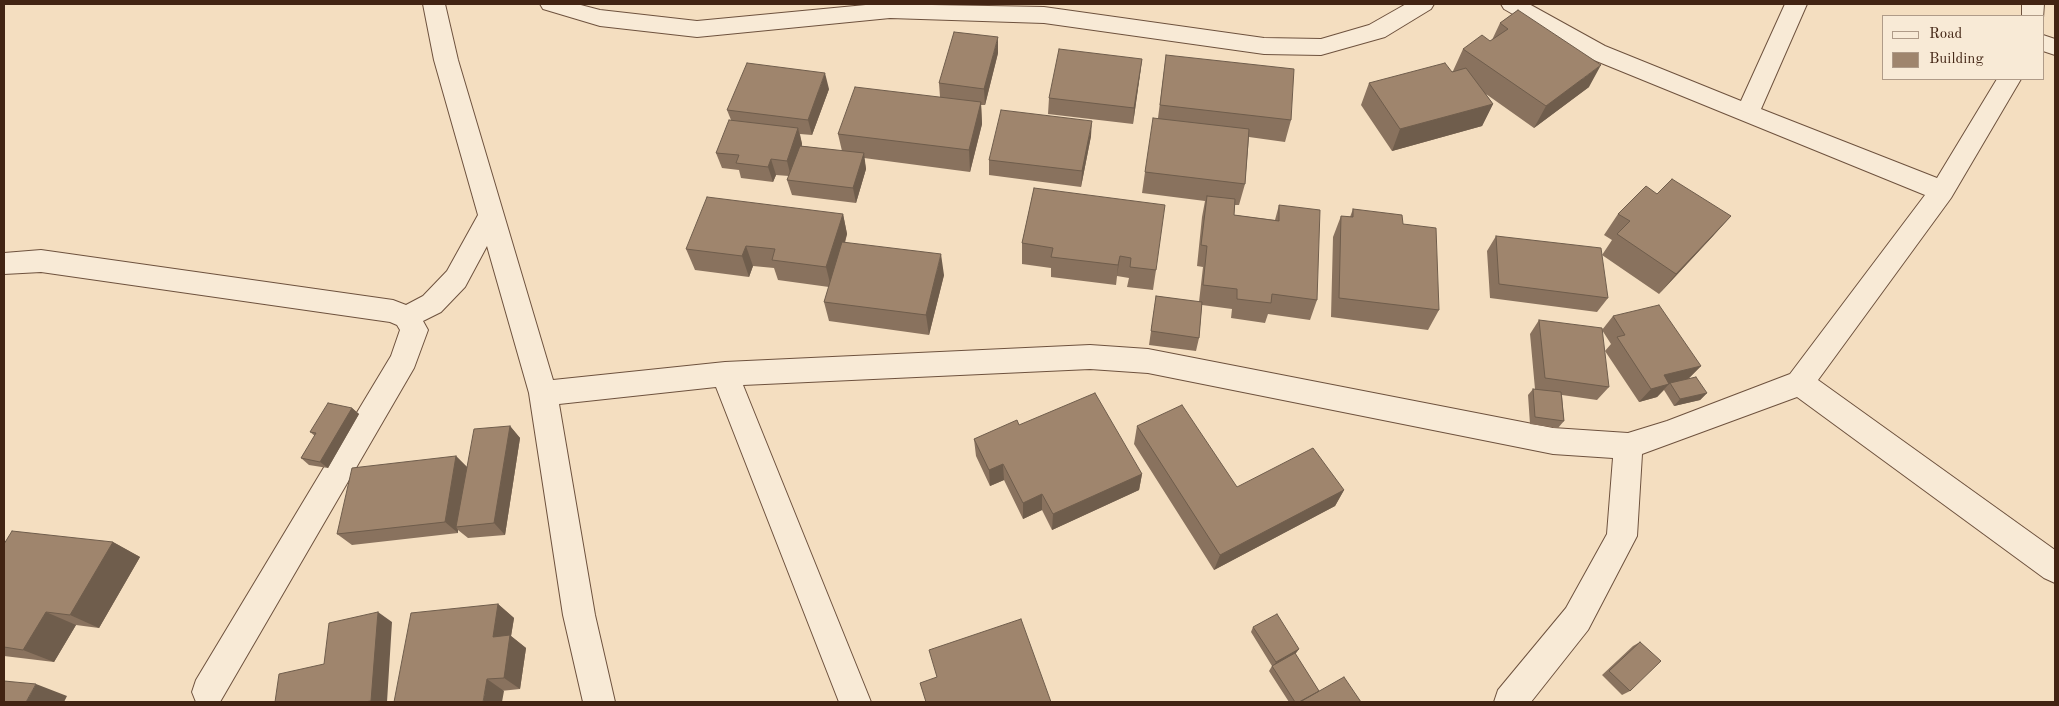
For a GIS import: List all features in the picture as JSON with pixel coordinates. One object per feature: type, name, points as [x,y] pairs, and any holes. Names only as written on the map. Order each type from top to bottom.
[{"type":"street","points":[[434,4],[446,60],[543,393],[578,615],[598,702]]},
{"type":"street","points":[[551,4],[605,11],[697,29],[890,10],[1047,9],[1264,46],[1321,47],[1377,31],[1423,4]]},
{"type":"street","points":[[1512,4],[1598,52],[1942,191]]},
{"type":"street","points":[[1748,112],[1796,4]]},
{"type":"street","points":[[543,393],[725,374],[1090,357],[1148,362],[1553,441],[1628,446],[1669,433],[1800,383],[1942,191],[2008,80]]},
{"type":"street","points":[[407,317],[432,304],[456,279],[491,215]]},
{"type":"street","points":[[4,263],[41,261],[393,311],[407,317],[414,330],[404,360],[208,692]]},
{"type":"street","points":[[725,374],[855,702]]},
{"type":"street","points":[[1800,383],[2055,568]]},
{"type":"street","points":[[1510,702],[1577,619],[1622,536],[1628,446]]},
{"type":"building","points":[[1518,10],[1601,65],[1546,106],[1463,49],[1482,35],[1490,41],[1508,29],[1500,23]]},
{"type":"building","points":[[954,32],[998,37],[984,89],[939,83]]},
{"type":"building","points":[[1059,49],[1142,59],[1134,108],[1049,98]]},
{"type":"building","points":[[1166,55],[1294,69],[1291,120],[1160,105]]},
{"type":"building","points":[[747,63],[825,73],[808,120],[727,110]]},
{"type":"building","points":[[1445,63],[1452,72],[1466,68],[1493,104],[1400,129],[1369,83]]},
{"type":"building","points":[[855,87],[981,102],[969,150],[838,134]]},
{"type":"building","points":[[1001,110],[1092,121],[1082,171],[989,160]]},
{"type":"building","points":[[1153,118],[1249,129],[1245,184],[1145,172]]},
{"type":"building","points":[[729,120],[798,128],[787,161],[771,159],[768,167],[736,163],[739,155],[716,153]]},
{"type":"building","points":[[800,146],[864,153],[853,188],[787,180]]},
{"type":"building","points":[[1672,179],[1731,216],[1676,274],[1617,234],[1630,221],[1618,214],[1646,186],[1657,194]]},
{"type":"building","points":[[1034,188],[1165,205],[1156,270],[1130,267],[1131,258],[1120,256],[1118,265],[1051,257],[1053,248],[1022,243]]},
{"type":"building","points":[[1207,196],[1235,199],[1234,215],[1279,221],[1279,205],[1320,210],[1317,300],[1272,294],[1271,303],[1237,299],[1237,289],[1203,285],[1207,246],[1201,245]]},
{"type":"building","points":[[707,197],[843,214],[826,267],[772,260],[775,249],[746,246],[742,256],[686,249]]},
{"type":"building","points":[[1353,209],[1402,215],[1403,224],[1436,228],[1439,310],[1339,298],[1341,216],[1353,217]]},
{"type":"building","points":[[1496,236],[1601,248],[1608,298],[1499,284]]},
{"type":"building","points":[[842,242],[941,254],[926,315],[824,302]]},
{"type":"building","points":[[1156,296],[1202,302],[1199,338],[1151,331]]},
{"type":"building","points":[[1659,305],[1701,366],[1664,375],[1669,384],[1651,389],[1617,337],[1625,335],[1613,316]]},
{"type":"building","points":[[1539,320],[1602,328],[1609,387],[1545,378]]},
{"type":"building","points":[[1696,377],[1707,393],[1680,399],[1670,383]]},
{"type":"building","points":[[1533,389],[1561,392],[1564,421],[1535,417]]},
{"type":"building","points":[[1095,393],[1142,474],[1053,514],[1042,494],[1023,503],[1003,464],[989,470],[974,439],[1017,420],[1019,425]]},
{"type":"building","points":[[328,403],[352,408],[320,462],[301,458],[316,433],[310,432]]},
{"type":"building","points":[[1182,405],[1237,487],[1313,448],[1344,490],[1220,555],[1137,426]]},
{"type":"building","points":[[510,426],[494,523],[456,527],[474,429]]},
{"type":"building","points":[[456,456],[445,522],[337,534],[352,468]]},
{"type":"building","points":[[12,531],[113,542],[70,615],[46,612],[23,650],[4,647],[4,544]]},
{"type":"building","points":[[498,604],[493,637],[510,635],[504,678],[487,679],[483,702],[394,702],[411,613]]},
{"type":"building","points":[[378,612],[371,701],[275,702],[279,674],[324,664],[329,623]]},
{"type":"building","points":[[1277,614],[1299,649],[1276,662],[1253,627]]},
{"type":"building","points":[[1021,619],[1051,702],[926,702],[920,683],[937,677],[929,650]]},
{"type":"building","points":[[1640,642],[1661,661],[1630,691],[1609,671]]},
{"type":"building","points":[[1295,653],[1319,691],[1299,702],[1295,702],[1272,666]]},
{"type":"building","points":[[1344,677],[1361,702],[1300,702]]},
{"type":"building","points":[[4,681],[36,684],[26,702],[4,702]]}]
